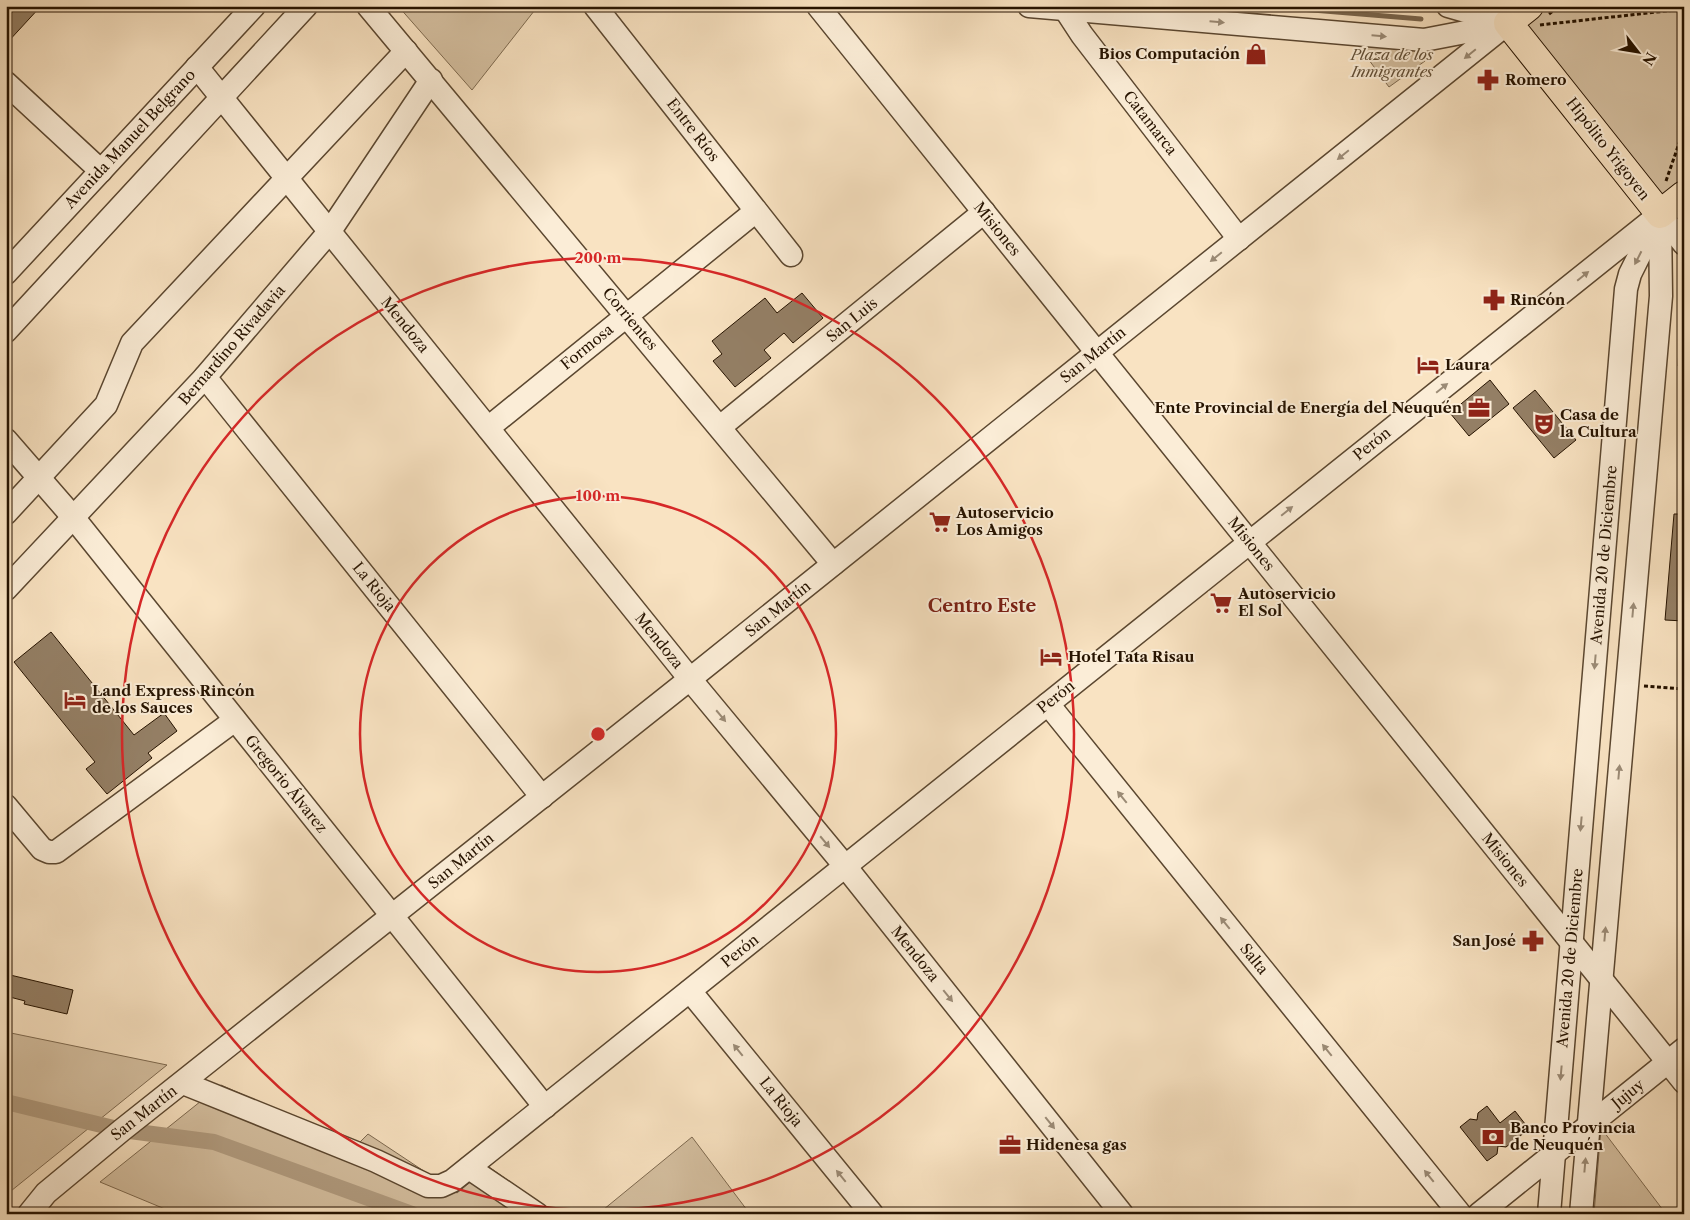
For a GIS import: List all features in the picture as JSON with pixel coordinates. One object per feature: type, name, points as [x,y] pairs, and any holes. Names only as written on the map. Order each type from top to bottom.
[{"type":"main road","name":"San Martín","points":[[1501,15],[1532,16]]},
{"type":"main road","name":"Hipólito Yrigoyen","points":[[1501,15],[1660,214]]},
{"type":"main road","name":"Perón","points":[[1660,214],[1674,191]]},
{"type":"street","name":"Avenida Manuel Belgrano","points":[[6,273],[254,6]]},
{"type":"street","points":[[6,331],[306,6]]},
{"type":"street","name":"Corrientes","points":[[368,6],[833,564]]},
{"type":"street","name":"Entre Ríos","points":[[595,6],[791,255]]},
{"type":"street","name":"Misiones","points":[[818,6],[1601,979],[1676,1056],[1684,1082]]},
{"type":"street","points":[[1029,6],[1424,40],[1501,15]]},
{"type":"street","points":[[1448,6],[1501,15]]},
{"type":"street","name":"Catamarca","points":[[1064,8],[1239,239]]},
{"type":"street","name":"San Martín","points":[[29,1214],[46,1193],[73,1170],[1239,239],[1501,15]]},
{"type":"street","points":[[6,513],[106,405],[132,343],[406,51]]},
{"type":"street","name":"Mendoza","points":[[197,67],[690,679],[845,866],[1122,1214]]},
{"type":"street","name":"Bernardino Rivadavia","points":[[6,589],[205,377],[330,231],[431,80]]},
{"type":"street","points":[[6,83],[101,171]]},
{"type":"street","name":"Formosa","points":[[488,428],[756,211]]},
{"type":"street","name":"San Luis","points":[[720,428],[984,212]]},
{"type":"street","points":[[1581,1214],[1661,296],[1660,214]]},
{"type":"street","name":"Hipólito Yrigoyen","points":[[1660,214],[1684,244]]},
{"type":"street","name":"Perón","points":[[460,1175],[1660,214]]},
{"type":"street","name":"Avenida 20 de Diciembre","points":[[1549,1214],[1626,289],[1630,274],[1660,214]]},
{"type":"street","name":"La Rioja","points":[[205,377],[542,797]]},
{"type":"street","name":"Gregorio Álvarez","points":[[6,440],[74,518],[545,1107]]},
{"type":"street","name":"Salta","points":[[1048,704],[1460,1214]]},
{"type":"street","points":[[6,806],[42,849],[56,852],[236,720]]},
{"type":"street","name":"La Rioja","points":[[690,991],[872,1214]]},
{"type":"street","name":"Jujuy","points":[[1478,1214],[1676,1056]]},
{"type":"street","points":[[183,1083],[376,1161],[428,1186],[441,1186],[460,1175],[538,1214]]},
{"type":"path","points":[[1532,16],[1684,9]]},
{"type":"path","points":[[1674,191],[1684,129]]},
{"type":"path","points":[[1643,685],[1684,688]]},
{"type":"green space","points":[[398,6],[538,6],[472,90]]},
{"type":"green space","points":[[1543,6],[1684,6],[1684,183],[1663,197],[1529,35],[1527,22]]},
{"type":"green space","name":"Plaza de los Inmigrantes","points":[[1357,44],[1424,51],[1427,57],[1425,61],[1389,87]]},
{"type":"green space","points":[[1684,291],[1684,365],[1678,366],[1682,295]]},
{"type":"green space","points":[[6,1032],[167,1065],[6,1195]]},
{"type":"green space","points":[[221,1085],[357,1145],[368,1134],[457,1193],[489,1167],[556,1214],[177,1214],[100,1182]]},
{"type":"green space","points":[[1601,1128],[1666,1214],[1594,1214]]},
{"type":"green space","points":[[692,1137],[750,1214],[598,1214]]},
{"type":"building","points":[[6,6],[41,6],[6,44]]},
{"type":"building","points":[[802,293],[823,318],[793,343],[784,333],[764,350],[771,358],[735,387],[713,361],[722,354],[712,341],[765,298],[777,313]]},
{"type":"building","name":"Ente Provincial de Energía del Neuquén","points":[[1490,380],[1509,404],[1469,436],[1450,413]]},
{"type":"building","name":"Casa de la Cultura","points":[[1535,390],[1576,440],[1554,458],[1513,408]]},
{"type":"building","points":[[1674,514],[1684,514],[1684,621],[1665,620]]},
{"type":"building","name":"Land Express Rincón de los Sauces","points":[[51,632],[134,735],[164,713],[177,731],[148,753],[152,758],[107,794],[86,769],[95,762],[14,662]]},
{"type":"building","points":[[6,974],[73,990],[67,1014],[24,1004],[25,1001],[6,996]]},
{"type":"building","name":"Banco Provincia de Neuquén","points":[[1487,1106],[1500,1123],[1515,1111],[1529,1129],[1506,1147],[1498,1146],[1497,1154],[1487,1161],[1460,1127],[1470,1119],[1477,1120],[1478,1113]]},
{"type":"waterway","points":[[1264,6],[1421,19]]},
{"type":"waterway","points":[[6,1102],[122,1130],[214,1142],[412,1214]]},
{"type":"place","name":"Bios Computación","points":[[1256,54]]},
{"type":"place","name":"Romero","points":[[1488,80]]},
{"type":"place","name":"Rincón","points":[[1494,300]]},
{"type":"place","name":"Laura","points":[[1428,365]]},
{"type":"place","name":"Ente Provincial de Energía del Neuquén","points":[[1479,408]]},
{"type":"place","name":"Casa de la Cultura","points":[[1544,424]]},
{"type":"place","name":"Autoservicio Los Amigos","points":[[940,522]]},
{"type":"place","name":"Autoservicio El Sol","points":[[1221,603]]},
{"type":"place","name":"Hotel Tata Risau","points":[[1051,657]]},
{"type":"place","name":"Land Express Rincón de los Sauces","points":[[75,700]]},
{"type":"place","name":"San José","points":[[1533,941]]},
{"type":"place","name":"Banco Provincia de Neuquén","points":[[1493,1137]]},
{"type":"place","name":"Hidenesa gas","points":[[1010,1145]]},
{"type":"district","name":"Centro Este","points":[[982,606]]}]
